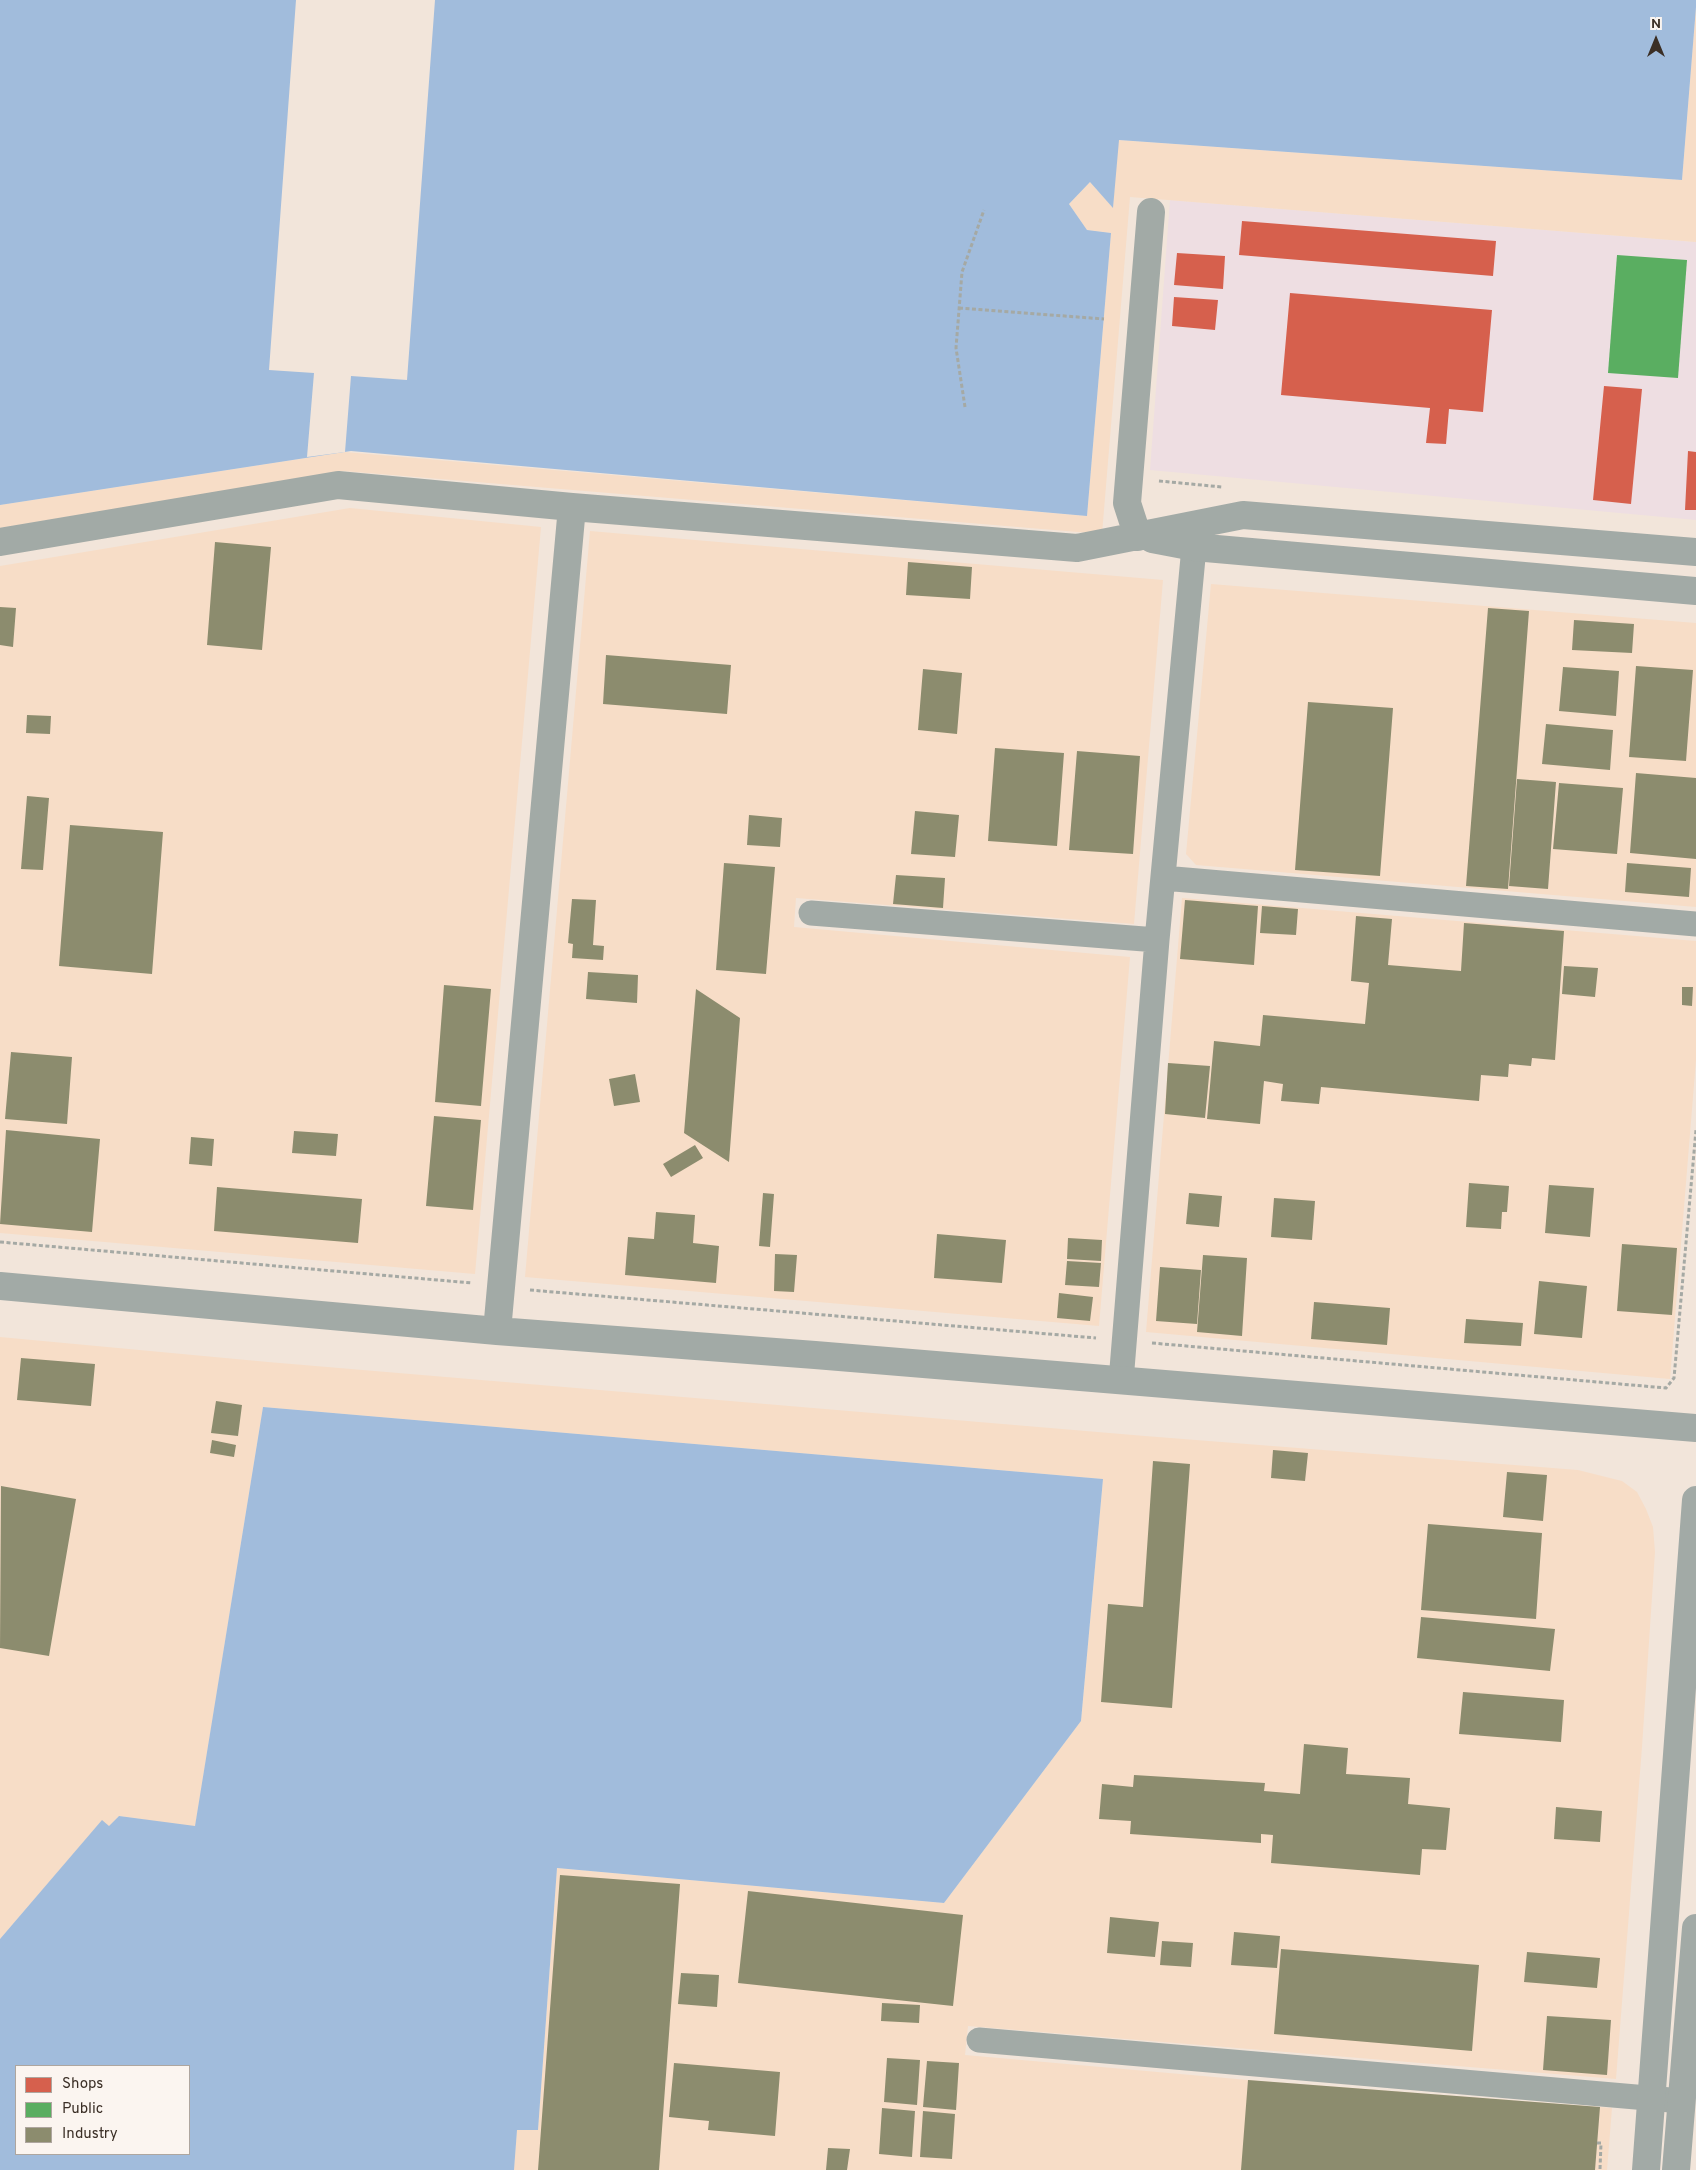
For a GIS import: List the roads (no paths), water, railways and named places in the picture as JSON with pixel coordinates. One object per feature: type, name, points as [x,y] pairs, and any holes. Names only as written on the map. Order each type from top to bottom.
[{"type":"street","points":[[1138,537],[1127,503],[1151,212]]},
{"type":"street","points":[[0,542],[338,486],[1078,548],[1243,515],[1696,552]]},
{"type":"street","points":[[497,1331],[572,507]]},
{"type":"street","points":[[1138,537],[1194,547],[1696,591]]},
{"type":"street","points":[[1121,1381],[1157,940],[1194,547]]},
{"type":"street","points":[[1163,878],[1696,924]]},
{"type":"street","points":[[811,913],[1157,940]]},
{"type":"street","points":[[0,1286],[497,1331],[815,1355],[1696,1428]]},
{"type":"street","points":[[1646,2170],[1689,1697],[1696,1500]]},
{"type":"street","points":[[1676,2170],[1696,1928]]},
{"type":"street","points":[[979,2040],[1682,2101]]},
{"type":"water","points":[[0,0],[1696,0],[1696,7],[1682,180],[1119,140],[1113,208],[1090,182],[1069,204],[1087,230],[1111,233],[1087,516],[351,451],[0,505]]},
{"type":"water","points":[[263,1407],[1103,1479],[1081,1721],[944,1903],[557,1868],[538,2130],[517,2130],[514,2170],[0,2170],[0,1939],[102,1820],[109,1826],[119,1816],[195,1826]]}]
